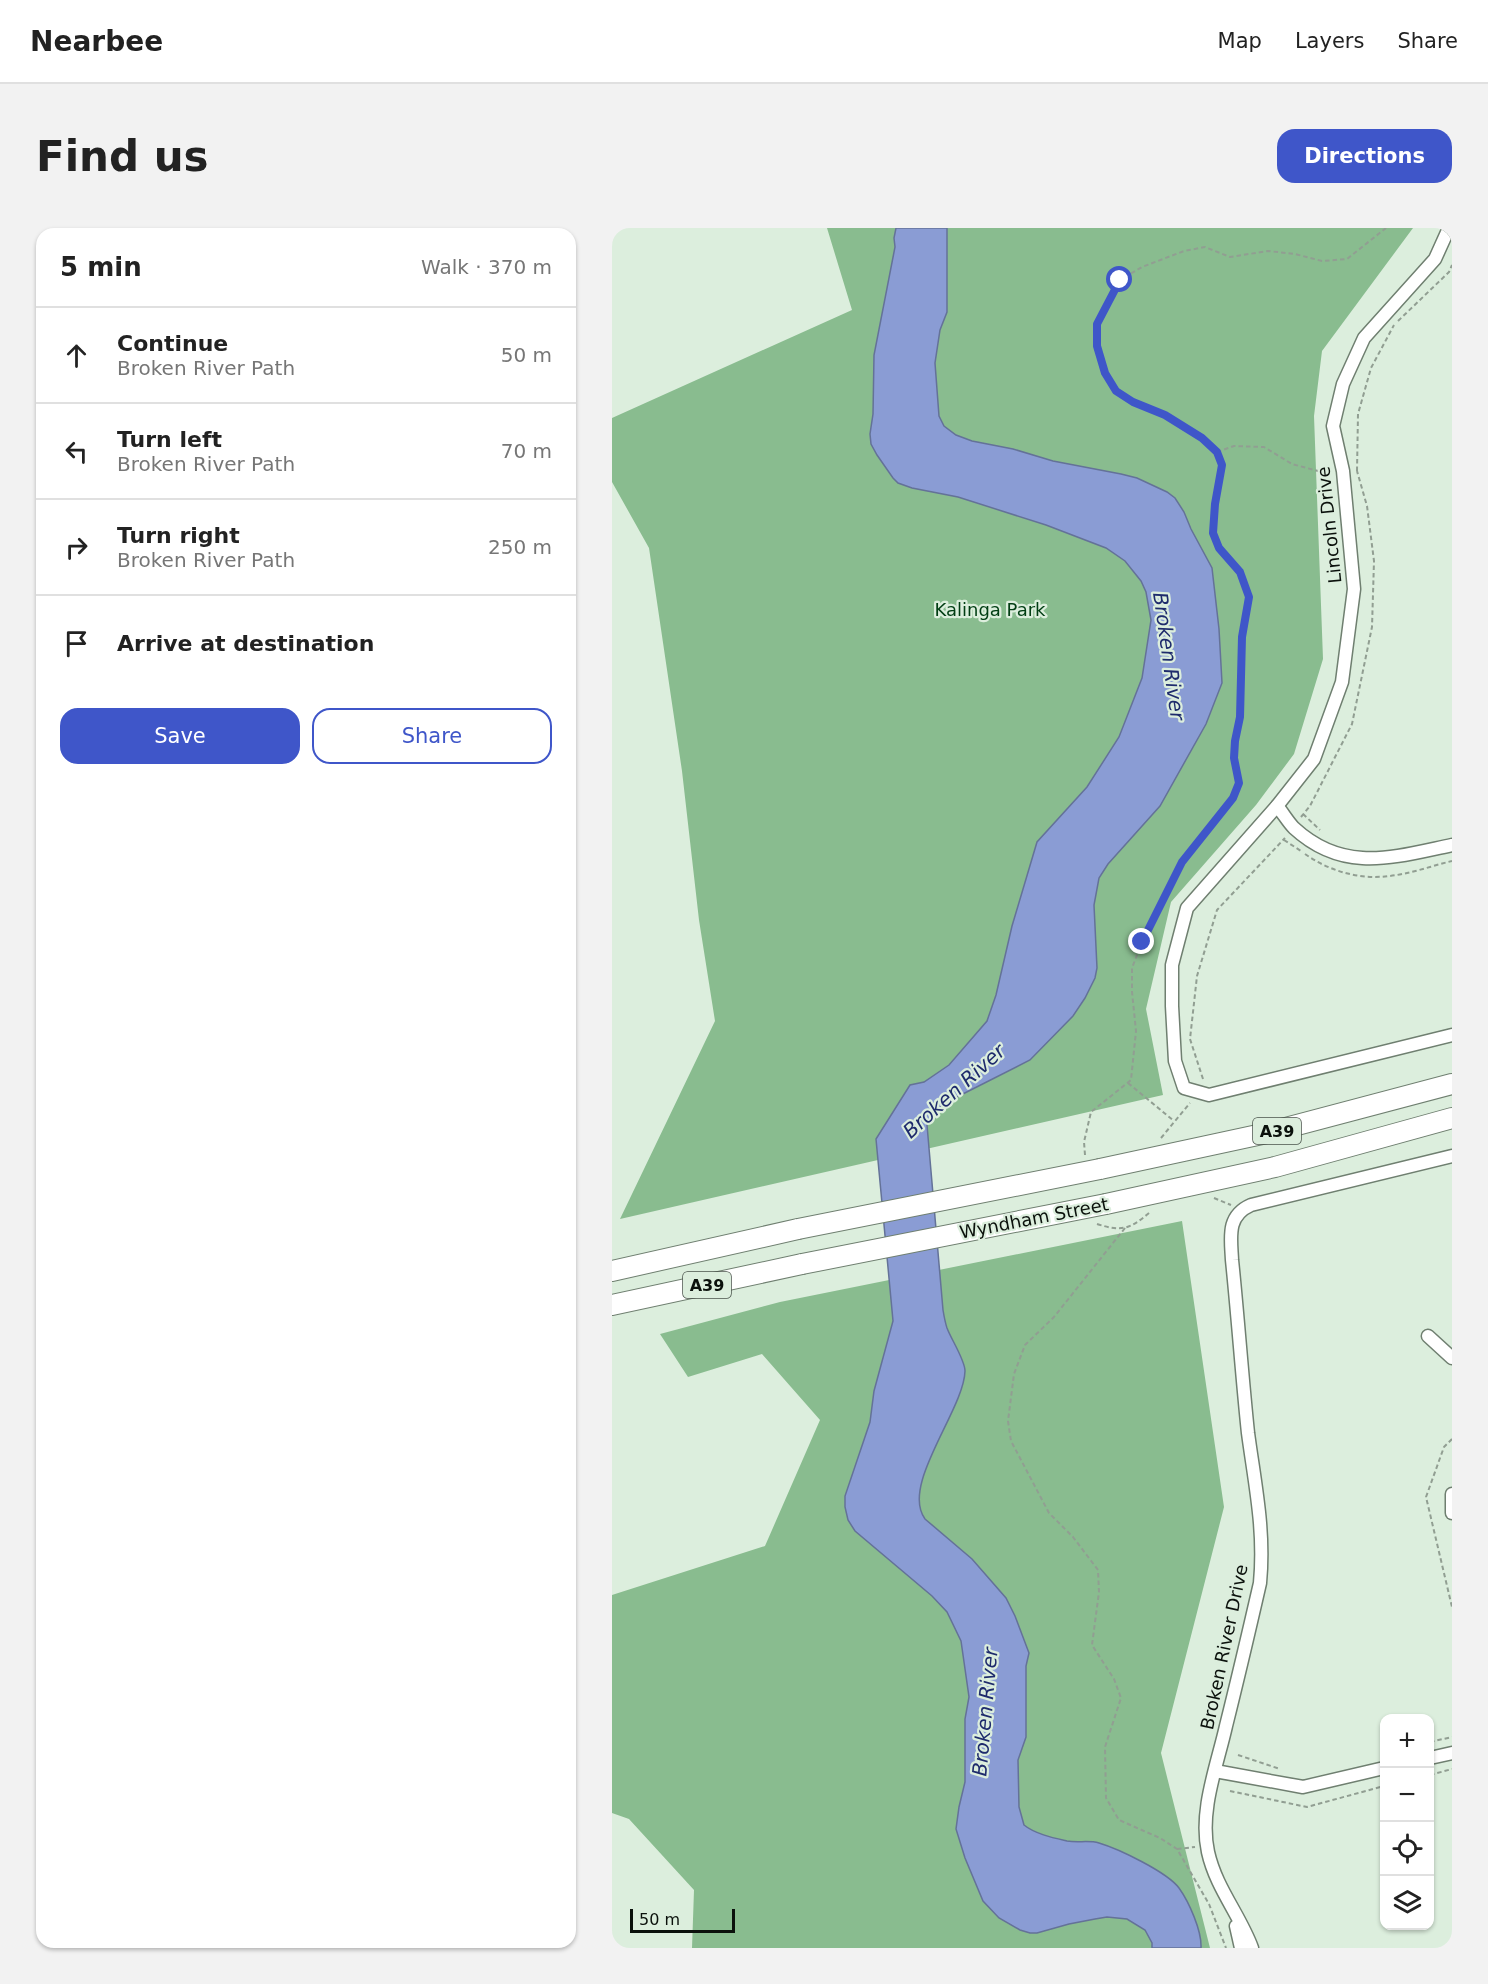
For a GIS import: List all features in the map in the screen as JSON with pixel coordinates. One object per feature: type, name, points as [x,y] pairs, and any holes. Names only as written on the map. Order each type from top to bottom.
[{"type":"highway","name":"Wyndham Street","points":[[612,1271],[798,1229],[1267,1133],[1452,1084]]},
{"type":"highway","name":"Wyndham Street","points":[[612,1305],[1275,1167],[1452,1118]]},
{"type":"street","name":"Lincoln Drive","points":[[1200,1092],[1184,1088],[1175,1061],[1172,965],[1187,908],[1277,806],[1314,759],[1341,682],[1354,589],[1342,471],[1333,426],[1343,384],[1364,338],[1435,259],[1449,228]]},
{"type":"street","points":[[1277,806],[1293,827],[1317,845],[1353,859],[1393,858],[1452,845]]},
{"type":"street","points":[[1200,1092],[1209,1095],[1452,1035]]},
{"type":"street","points":[[1242,1210],[1266,1201],[1452,1156]]},
{"type":"street","name":"Broken River Drive","points":[[1242,1210],[1236,1215],[1231,1232],[1248,1433],[1262,1533],[1262,1558],[1254,1608],[1208,1804],[1206,1829],[1207,1845],[1216,1879],[1252,1948]]},
{"type":"street","points":[[1428,1336],[1452,1358]]},
{"type":"street","points":[[1452,1494],[1452,1513]]},
{"type":"street","points":[[1434,1757],[1452,1753]]},
{"type":"street","points":[[1215,1771],[1303,1787],[1380,1769]]},
{"type":"street","name":"Broken River Drive","points":[[1232,1910],[1241,1948]]},
{"type":"path","points":[[1093,1167],[1084,1142],[1091,1112],[1131,1080],[1136,1031],[1132,992],[1132,968],[1135,959],[1182,862],[1233,798],[1239,783],[1234,758],[1240,717],[1242,637],[1249,597],[1240,572],[1219,548],[1213,533],[1215,504],[1222,465],[1217,452],[1202,438],[1165,415],[1133,402],[1116,391],[1105,373],[1097,346],[1097,324],[1120,280],[1142,267],[1184,251],[1205,247],[1230,257],[1268,251],[1322,261],[1347,259],[1386,228]]},
{"type":"path","points":[[1358,471],[1358,414],[1371,368],[1394,326],[1449,272],[1452,265]]},
{"type":"path","points":[[1217,452],[1234,446],[1264,447],[1292,464],[1318,471],[1342,471]]},
{"type":"path","points":[[1303,814],[1320,830]]},
{"type":"path","points":[[1127,1083],[1174,1121]]},
{"type":"path","points":[[1157,1141],[1200,1092]]},
{"type":"path","points":[[1208,1196],[1242,1210]]},
{"type":"path","points":[[1095,1223],[1106,1227],[1134,1226],[1155,1207]]},
{"type":"path","points":[[1125,1228],[1054,1317],[1025,1345],[1014,1374],[1008,1421],[1011,1441],[1049,1514],[1073,1537],[1098,1570],[1099,1592],[1092,1645],[1114,1679],[1121,1698],[1105,1747],[1106,1798],[1119,1820],[1160,1838],[1177,1850],[1209,1904],[1226,1948]]},
{"type":"path","points":[[1452,1439],[1444,1447],[1426,1497],[1452,1607]]},
{"type":"path","points":[[1434,1741],[1452,1737]]},
{"type":"path","points":[[1238,1755],[1281,1768]]},
{"type":"path","points":[[1434,1774],[1452,1769]]},
{"type":"path","points":[[1177,1850],[1207,1845]]},
{"type":"green space","name":"Kalinga Park","points":[[827,228],[1413,228],[1322,351],[1314,416],[1323,659],[1294,754],[1256,805],[1171,902],[1146,1009],[1163,1095],[620,1219],[715,1021],[699,920],[682,771],[649,548],[612,482],[612,418],[852,310]]},
{"type":"green space","points":[[1182,1221],[1224,1507],[1161,1753],[1210,1948],[692,1948],[694,1890],[629,1819],[612,1813],[612,1595],[765,1546],[820,1420],[762,1354],[688,1377],[660,1334],[780,1302]]},
{"type":"water","name":"Broken River","points":[[896,228],[947,228],[947,312],[940,330],[935,363],[939,416],[944,426],[956,435],[972,441],[1137,478],[1167,492],[1175,498],[1184,512],[1212,568],[1222,683],[1206,724],[1160,806],[1108,864],[1099,878],[1094,905],[1097,968],[1095,978],[1085,998],[1073,1016],[1030,1060],[947,1102],[935,1111],[927,1125],[943,1310],[947,1328],[965,1371],[955,1406],[926,1468],[921,1487],[920,1504],[925,1519],[972,1559],[1006,1598],[1029,1653],[1026,1666],[1026,1737],[1018,1760],[1019,1807],[1024,1825],[1039,1833],[1071,1842],[1095,1842],[1108,1846],[1164,1875],[1179,1888],[1187,1901],[1197,1925],[1201,1948],[1152,1948],[1152,1943],[1145,1930],[1127,1919],[1107,1917],[1030,1933],[999,1918],[983,1901],[956,1829],[965,1782],[965,1719],[969,1697],[961,1641],[947,1612],[932,1596],[855,1531],[848,1520],[845,1507],[845,1496],[870,1422],[874,1391],[893,1321],[876,1139],[910,1085],[924,1082],[949,1065],[987,1021],[1037,842],[1087,787],[1119,737],[1142,678],[1151,620],[1146,592],[1141,581],[1125,561],[1106,548],[1046,525],[958,497],[898,483],[877,455],[871,444],[870,434],[873,414],[874,355],[895,247]]},
{"type":"route","points":[[1120,280],[1097,324],[1097,346],[1105,373],[1116,391],[1133,402],[1165,415],[1202,438],[1217,452],[1222,465],[1215,504],[1213,533],[1219,548],[1240,572],[1249,597],[1242,637],[1240,717],[1234,758],[1239,783],[1233,798],[1182,862],[1142,942]]}]
